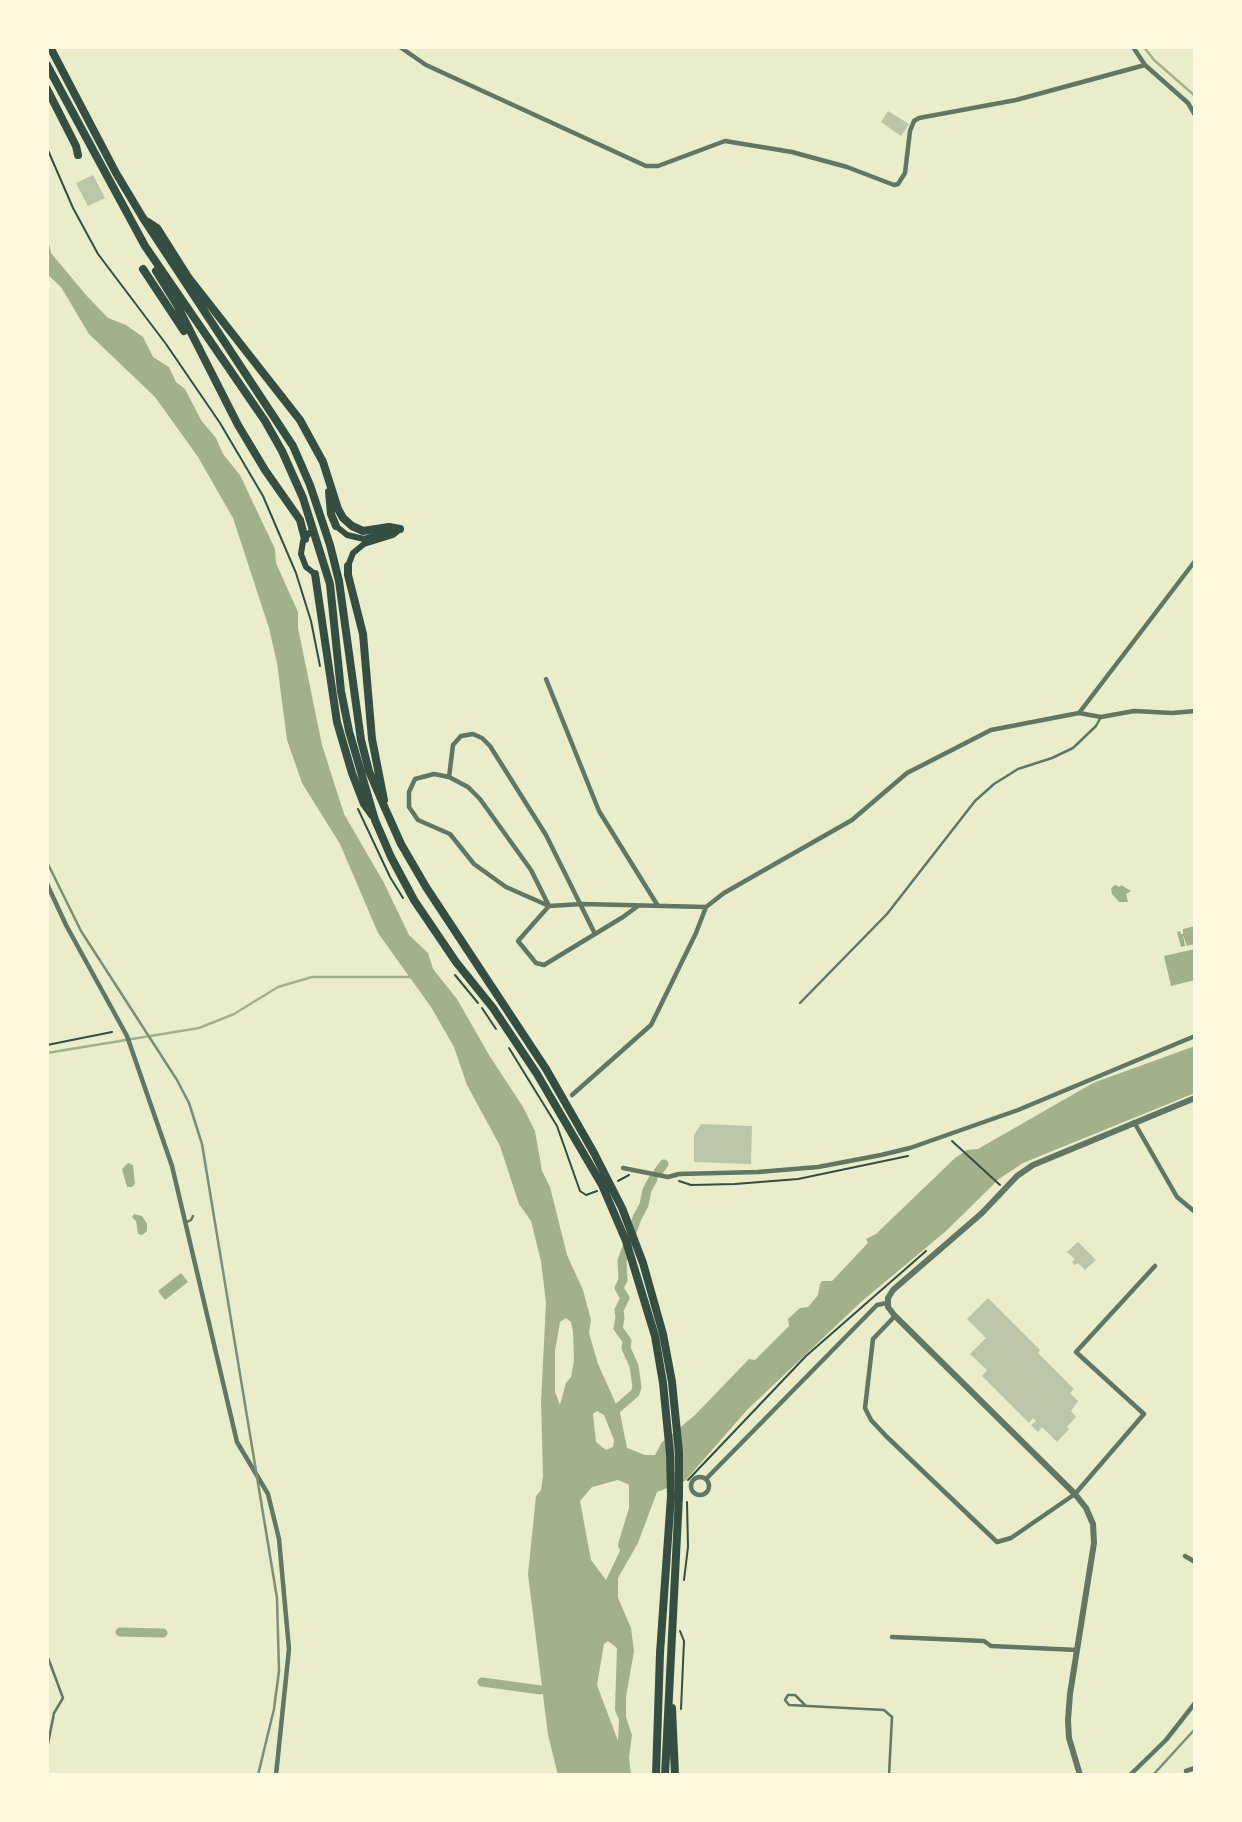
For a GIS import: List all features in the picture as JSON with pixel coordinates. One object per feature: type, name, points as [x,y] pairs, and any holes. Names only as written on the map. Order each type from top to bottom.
[{"type":"highway","points":[[50,47],[143,218],[280,424],[310,485],[339,581],[361,740],[369,771],[384,806],[401,844],[426,887],[546,1069],[610,1182],[634,1238],[654,1299],[676,1417],[665,1775]]},
{"type":"highway","points":[[47,65],[145,246],[265,421],[294,477],[311,519],[330,584],[341,691],[358,765],[391,857],[414,900],[456,962],[493,1008],[610,1182],[654,1336],[668,1418],[675,1496],[660,1653],[656,1775]]},
{"type":"highway","points":[[47,89],[78,155]]},
{"type":"highway","points":[[143,218],[157,228],[188,277],[300,420],[323,462],[338,509],[352,526],[363,531],[389,527],[400,529]]},
{"type":"highway","points":[[145,246],[149,259],[177,305],[232,414],[265,470],[300,520],[304,539]]},
{"type":"highway","points":[[144,269],[183,329],[224,408],[232,414]]},
{"type":"highway","points":[[328,478],[331,513],[336,526]]},
{"type":"highway","points":[[348,566],[363,634],[372,739],[384,806]]},
{"type":"highway","points":[[315,574],[337,722],[363,804],[376,820]]},
{"type":"highway","points":[[670,1646],[675,1775]]},
{"type":"main road","points":[[336,526],[352,542],[353,553],[348,566]]},
{"type":"main road","points":[[347,535],[364,539],[400,529]]},
{"type":"main road","points":[[353,553],[364,544],[393,535],[400,529]]},
{"type":"main road","points":[[311,531],[304,539],[301,549],[306,567],[315,574]]},
{"type":"street","points":[[400,47],[426,65],[646,166],[658,166],[725,141],[792,152],[847,167],[894,185],[898,184],[905,173],[911,131],[914,121],[919,118],[1016,100],[1145,65]]},
{"type":"street","points":[[1133,47],[1145,65],[1188,103],[1195,115]]},
{"type":"street","points":[[1079,713],[1195,561]]},
{"type":"street","points":[[545,679],[599,811],[658,906]]},
{"type":"street","points":[[572,1095],[651,1025],[706,907],[724,893],[852,820],[907,773],[955,746],[991,730],[1079,713],[1101,717],[1134,711],[1195,711]]},
{"type":"street","points":[[450,777],[453,745],[461,736],[473,734],[482,738],[546,835],[595,934]]},
{"type":"street","points":[[549,906],[531,870],[480,799],[468,787],[450,777],[434,774],[415,779],[409,792],[409,807],[418,820],[450,834],[474,864],[506,887],[549,906],[582,904],[706,907]]},
{"type":"street","points":[[47,884],[66,925],[127,1036],[172,1166],[237,1442],[248,1464],[264,1486],[279,1539],[289,1660],[276,1775]]},
{"type":"street","points":[[549,906],[518,941],[536,963],[544,964],[638,906]]},
{"type":"street","points":[[623,1168],[668,1177],[679,1174],[818,1167],[881,1155],[910,1148],[1018,1110],[1195,1036]]},
{"type":"street","points":[[887,1303],[893,1290],[982,1213],[1017,1176],[1033,1165],[1195,1098]]},
{"type":"street","points":[[1133,1122],[1177,1196],[1195,1212]]},
{"type":"street","points":[[895,1316],[873,1339],[871,1346],[872,1360],[865,1408],[870,1420],[997,1542],[1011,1538],[1075,1494],[1144,1415],[1076,1352],[1155,1266]]},
{"type":"street","points":[[887,1303],[895,1316],[1075,1494],[1093,1524],[1094,1543],[1068,1720],[1069,1738],[1080,1775]]},
{"type":"street","points":[[706,1479],[877,1305],[887,1303]]},
{"type":"street","points":[[1185,1556],[1195,1562]]},
{"type":"street","points":[[892,1637],[984,1641],[991,1646],[1077,1650]]},
{"type":"street","points":[[1130,1775],[1166,1740],[1195,1703]]},
{"type":"street","points":[[1186,1772],[1195,1768]]},
{"type":"lane","points":[[800,1003],[887,914],[975,801],[994,784],[1018,769],[1073,748],[1096,726],[1101,717]]},
{"type":"lane","points":[[185,1223],[193,1216]]},
{"type":"lane","points":[[47,1655],[63,1698],[54,1713],[47,1749]]},
{"type":"lane","points":[[804,1705],[795,1695],[788,1695],[785,1700],[789,1705],[884,1710],[892,1717],[889,1775]]},
{"type":"path","points":[[47,148],[73,208],[98,254],[166,344],[220,423],[263,496],[296,573],[311,621],[322,676]]},
{"type":"path","points":[[354,800],[379,855],[408,906]]},
{"type":"path","points":[[454,973],[497,1030]]},
{"type":"path","points":[[47,1045],[112,1032]]},
{"type":"path","points":[[504,1040],[557,1126],[580,1191],[586,1195],[595,1192]]},
{"type":"path","points":[[952,1141],[999,1184]]},
{"type":"path","points":[[610,1182],[636,1171]]},
{"type":"path","points":[[680,1629],[684,1641],[681,1718]]},
{"type":"shaded area","points":[[47,235],[51,253],[86,295],[108,318],[126,325],[143,337],[153,357],[169,367],[176,382],[185,389],[201,420],[216,438],[223,454],[240,475],[275,549],[276,563],[298,612],[298,628],[322,745],[344,814],[384,883],[409,935],[428,953],[433,969],[457,999],[535,1131],[542,1171],[550,1187],[567,1255],[583,1290],[591,1320],[589,1333],[598,1364],[620,1413],[627,1448],[645,1455],[655,1455],[662,1442],[694,1416],[749,1359],[755,1360],[789,1326],[788,1319],[800,1308],[808,1307],[818,1295],[822,1281],[832,1281],[868,1243],[866,1239],[876,1234],[955,1158],[967,1150],[978,1149],[1093,1083],[1195,1046],[1195,1093],[1023,1163],[999,1179],[946,1231],[861,1302],[747,1410],[685,1481],[657,1492],[638,1543],[618,1578],[618,1598],[631,1628],[634,1651],[626,1697],[626,1717],[632,1735],[629,1757],[631,1775],[558,1775],[548,1735],[528,1574],[536,1496],[541,1490],[543,1476],[541,1402],[546,1303],[541,1261],[531,1221],[519,1204],[500,1146],[467,1085],[454,1047],[431,1007],[378,933],[340,844],[302,783],[287,740],[277,663],[269,628],[233,518],[198,457],[155,397],[89,334],[61,287],[47,274]],"holes":[[[566,1318],[571,1322],[574,1360],[571,1377],[566,1383],[560,1405],[555,1392],[555,1351],[560,1322]],[[597,1411],[604,1415],[614,1440],[613,1447],[606,1450],[596,1442],[593,1414]],[[618,1480],[632,1486],[638,1501],[627,1536],[606,1580],[591,1560],[580,1501],[592,1487]],[[608,1641],[617,1648],[615,1710],[619,1720],[618,1741],[597,1685],[604,1644]]]},
{"type":"shaded area","points":[[1121,885],[1131,891],[1126,894],[1128,902],[1119,902],[1112,894],[1111,888]]},
{"type":"shaded area","points":[[1195,926],[1195,944],[1187,946],[1183,935],[1185,946],[1181,947],[1177,932],[1183,934],[1183,929]]},
{"type":"shaded area","points":[[1195,949],[1195,980],[1171,986],[1164,956]]},
{"type":"shaded area","points":[[128,1163],[133,1165],[135,1184],[132,1187],[127,1187],[122,1169]]},
{"type":"shaded area","points":[[134,1214],[142,1216],[147,1224],[147,1231],[142,1235],[138,1234],[136,1221],[132,1217]]},
{"type":"shaded area","points":[[181,1273],[188,1282],[165,1300],[158,1291]]},
{"type":"building","points":[[888,111],[909,124],[901,136],[881,122]]},
{"type":"building","points":[[93,175],[105,198],[88,206],[76,183]]},
{"type":"building","points":[[701,1124],[752,1126],[751,1164],[694,1162],[694,1135]]},
{"type":"building","points":[[1078,1242],[1096,1260],[1085,1270],[1078,1263],[1075,1265],[1072,1262],[1075,1259],[1067,1252]]},
{"type":"building","points":[[988,1298],[1074,1389],[1070,1393],[1078,1401],[1071,1411],[1076,1417],[1057,1442],[1042,1427],[1038,1432],[1031,1425],[1036,1421],[1033,1418],[1029,1423],[982,1376],[987,1370],[970,1354],[986,1338],[967,1319]]},
{"type":"waterway","points":[[1144,47],[1154,60],[1195,96]]},
{"type":"waterway","points":[[47,1053],[199,1028],[234,1014],[278,987],[312,977],[412,977]]},
{"type":"waterway","points":[[658,1172],[664,1164]]},
{"type":"waterway","points":[[611,1414],[635,1393],[637,1387],[634,1366],[626,1348],[627,1341],[618,1328],[619,1310],[625,1298],[619,1288],[623,1280],[622,1261],[653,1179]]},
{"type":"waterway","points":[[625,1545],[636,1509],[636,1480]]},
{"type":"waterway","points":[[120,1632],[163,1633]]},
{"type":"waterway","points":[[482,1682],[541,1690]]},
{"type":"railway","points":[[47,862],[81,931],[177,1080],[189,1103],[202,1144],[277,1598],[279,1671],[274,1709],[258,1775]]},
{"type":"railway","points":[[1153,1775],[1195,1729]]}]
